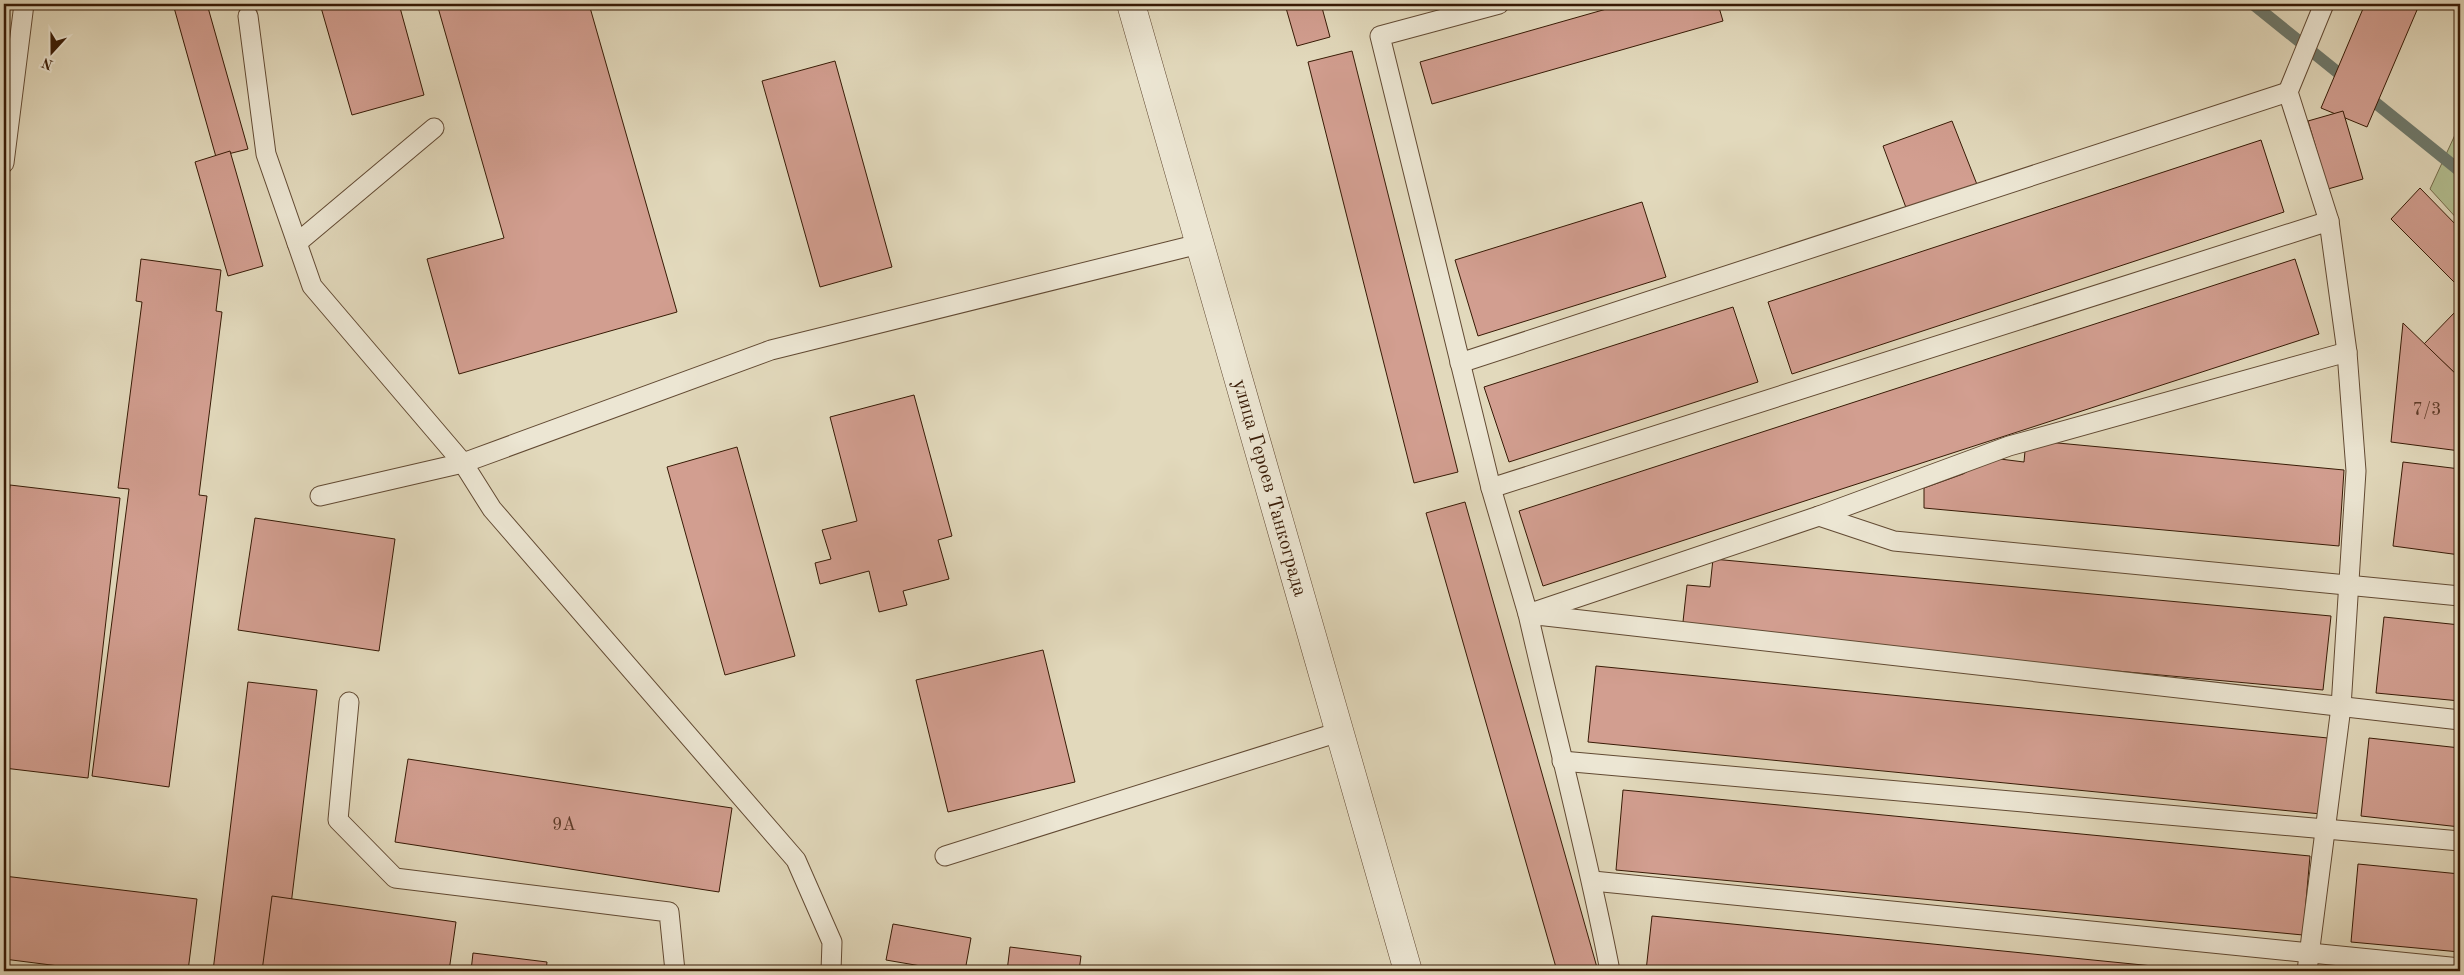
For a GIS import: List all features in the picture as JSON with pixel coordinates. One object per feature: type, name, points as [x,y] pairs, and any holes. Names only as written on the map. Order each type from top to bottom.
[{"type":"street","name":"улица Героев Танкограда","points":[[1131,4],[1408,971]]},
{"type":"lane","points":[[4,163],[24,4]]},
{"type":"lane","points":[[1498,4],[1380,36],[1491,488],[1528,614],[1562,761],[1593,881],[1610,971]]},
{"type":"lane","points":[[2308,962],[2341,707],[2356,471],[2347,352],[2329,221],[2288,92],[2324,4]]},
{"type":"lane","points":[[248,16],[266,154],[312,286],[463,463],[492,509],[796,860],[832,942],[831,971]]},
{"type":"lane","points":[[1460,363],[2288,92]]},
{"type":"lane","points":[[297,243],[434,128]]},
{"type":"lane","points":[[1491,488],[2329,221]]},
{"type":"lane","points":[[320,496],[463,463],[771,350],[1199,244]]},
{"type":"lane","points":[[1528,614],[1819,516],[2010,446],[2347,352]]},
{"type":"lane","points":[[1819,516],[1894,542],[2460,596]]},
{"type":"lane","points":[[1528,614],[2460,720]]},
{"type":"lane","points":[[349,702],[338,820],[395,878],[669,912],[675,971]]},
{"type":"lane","points":[[945,856],[1339,732]]},
{"type":"lane","points":[[1562,761],[2460,841]]},
{"type":"lane","points":[[1593,881],[2308,962],[2460,968]]},
{"type":"green space","points":[[2460,124],[2460,222],[2430,189]]},
{"type":"building","points":[[173,4],[207,4],[248,149],[216,157]]},
{"type":"building","points":[[320,4],[399,4],[424,95],[352,115]]},
{"type":"building","points":[[437,4],[589,4],[677,312],[459,374],[427,259],[504,238]]},
{"type":"building","points":[[1300,4],[1321,4],[1330,37],[1297,46],[1286,8]]},
{"type":"building","points":[[1624,4],[1718,4],[1723,21],[1432,104],[1420,62]]},
{"type":"building","points":[[2365,4],[2401,4],[2417,10],[2367,127],[2321,108]]},
{"type":"building","points":[[1352,51],[1458,472],[1414,483],[1308,62]]},
{"type":"building","points":[[835,61],[892,267],[820,287],[762,81]]},
{"type":"building","points":[[2343,111],[2363,179],[2328,189],[2308,121]]},
{"type":"building","points":[[1952,121],[1978,187],[1908,213],[1883,146]]},
{"type":"building","points":[[2261,140],[2284,212],[1792,374],[1768,302]]},
{"type":"building","points":[[230,151],[263,266],[228,276],[195,162]]},
{"type":"building","points":[[2420,188],[2460,229],[2460,288],[2391,219]]},
{"type":"building","points":[[1642,202],[1666,277],[1478,336],[1455,260]]},
{"type":"building","points":[[141,259],[221,270],[216,311],[222,312],[199,495],[207,496],[169,787],[92,776],[129,489],[118,488],[142,302],[136,301]]},
{"type":"building","points":[[2295,259],[2319,334],[1543,586],[1519,511]]},
{"type":"building","points":[[1733,307],[1758,382],[1509,462],[1484,387]]},
{"type":"building","points":[[2456,311],[2460,315],[2460,378],[2424,344]]},
{"type":"building","points":[[2403,323],[2460,378],[2460,451],[2391,442]]},
{"type":"building","points":[[914,395],[952,536],[938,540],[949,579],[903,591],[907,605],[879,612],[869,571],[820,584],[815,563],[831,559],[822,530],[857,521],[830,417]]},
{"type":"building","points":[[2026,440],[2344,470],[2339,546],[1924,508],[1924,488],[1963,474],[1992,458],[2024,462]]},
{"type":"building","points":[[737,447],[795,656],[725,675],[667,467]]},
{"type":"building","points":[[2403,462],[2460,469],[2460,555],[2393,546]]},
{"type":"building","points":[[10,485],[120,498],[88,778],[4,768],[4,535]]},
{"type":"building","points":[[1465,502],[1598,971],[1557,971],[1426,513]]},
{"type":"building","points":[[255,518],[395,539],[379,651],[238,630]]},
{"type":"building","points":[[1713,559],[2331,616],[2323,690],[1682,631],[1687,585],[1710,587]]},
{"type":"building","points":[[2384,617],[2460,625],[2460,701],[2376,693]]},
{"type":"building","points":[[1043,650],[1075,782],[948,812],[916,680]]},
{"type":"building","points":[[1596,666],[2328,738],[2321,814],[1588,742]]},
{"type":"building","points":[[248,682],[317,690],[283,971],[213,971]]},
{"type":"building","points":[[2369,738],[2460,748],[2460,827],[2361,816]]},
{"type":"building","points":[[408,759],[732,808],[719,892],[395,842]]},
{"type":"building","points":[[1623,790],[2310,856],[2303,935],[1616,870]]},
{"type":"building","points":[[2358,864],[2460,874],[2460,952],[2351,942]]},
{"type":"building","points":[[4,876],[197,899],[188,971],[98,971],[4,959]]},
{"type":"building","points":[[272,896],[456,922],[449,971],[262,971]]},
{"type":"building","points":[[1652,916],[2203,971],[1646,971]]},
{"type":"building","points":[[893,924],[971,938],[965,971],[950,971],[886,960]]},
{"type":"building","points":[[1010,947],[1081,956],[1079,971],[1007,971]]},
{"type":"building","points":[[473,953],[547,962],[546,971],[471,971]]},
{"type":"waterway","points":[[2253,4],[2460,171]]}]
